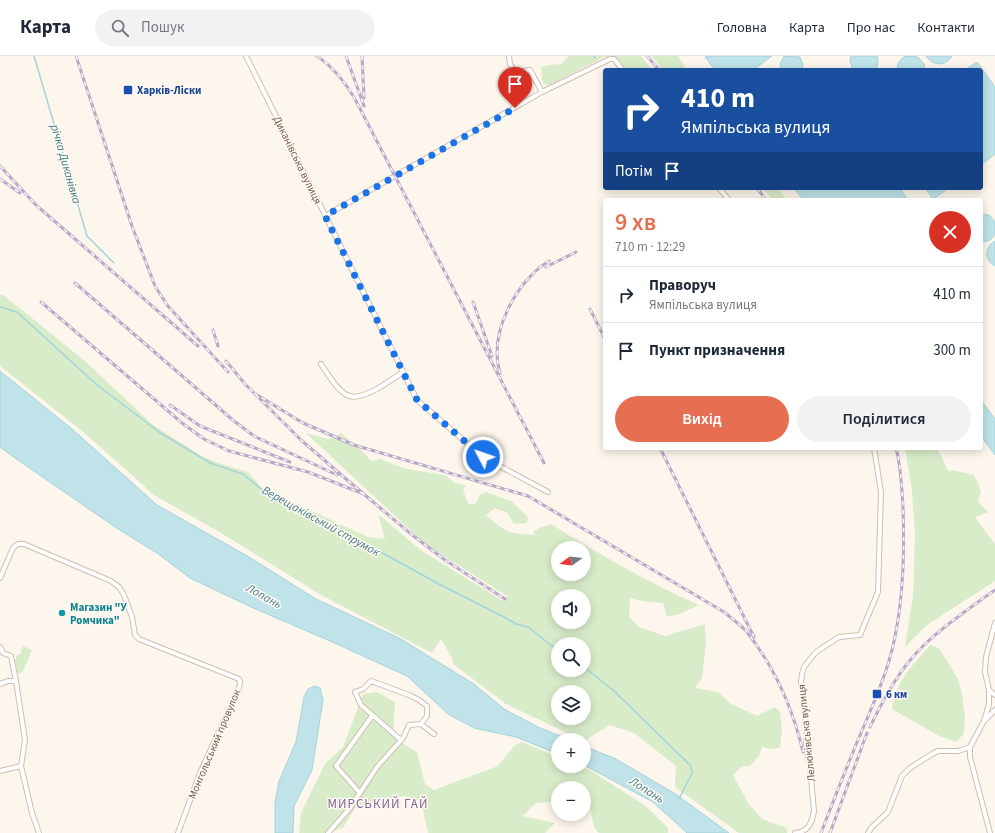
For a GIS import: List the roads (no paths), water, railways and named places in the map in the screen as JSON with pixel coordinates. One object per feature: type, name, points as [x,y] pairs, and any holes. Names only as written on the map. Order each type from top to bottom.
[{"type":"street","name":"Диканівська вулиця","points":[[246,56],[417,400],[483,457],[548,492]]},
{"type":"street","points":[[509,56],[510,64],[515,72],[530,70],[542,92]]},
{"type":"street","points":[[325,216],[542,92],[610,59],[614,59],[621,68]]},
{"type":"street","points":[[721,190],[727,198]]},
{"type":"street","points":[[321,364],[341,390],[348,396],[357,397],[367,394],[403,372]]},
{"type":"street","name":"Лелюківська вулиця","points":[[795,833],[802,832],[807,828],[813,817],[814,811],[810,767],[806,744],[807,732],[801,682],[804,667],[816,652],[839,637],[860,635],[878,592],[881,492],[874,450]]},
{"type":"street","name":"Монгольський провулок","points":[[0,578],[16,544],[20,543],[60,559],[111,581],[119,587],[124,595],[132,617],[135,635],[139,639],[239,679],[239,688],[200,773],[178,833]]},
{"type":"street","points":[[990,833],[970,758],[970,747],[984,721],[989,704],[989,690],[985,672],[986,657],[995,623]]},
{"type":"street","points":[[0,647],[3,653],[11,656],[25,740],[21,766],[32,813],[39,833]]},
{"type":"street","points":[[0,684],[8,681],[16,681]]},
{"type":"street","points":[[401,740],[361,705],[355,692],[363,689],[371,681],[409,695],[427,706],[427,716],[421,724]]},
{"type":"street","points":[[989,690],[995,695]]},
{"type":"street","points":[[984,721],[995,710]]},
{"type":"street","points":[[360,793],[336,766],[372,716]]},
{"type":"street","points":[[328,833],[350,808],[377,767],[401,740],[409,725],[421,724],[434,734]]},
{"type":"street","points":[[868,833],[872,827],[888,812],[902,776],[910,768],[938,751],[958,751],[970,747]]},
{"type":"street","points":[[0,770],[21,766]]},
{"type":"water","points":[[772,56],[756,68],[713,68],[705,57]]},
{"type":"water","points":[[784,56],[800,57],[803,65],[802,68],[781,68],[780,64]]},
{"type":"water","points":[[851,56],[877,56],[878,62],[876,68],[852,68],[850,61]]},
{"type":"water","points":[[906,56],[918,57],[924,64],[925,68],[898,68],[902,58]]},
{"type":"water","points":[[926,56],[952,56],[946,62],[939,64],[932,62]]},
{"type":"water","points":[[977,62],[981,68],[968,68]]},
{"type":"water","points":[[983,70],[995,87],[995,154],[983,163]]},
{"type":"water","points":[[796,190],[901,190],[907,198],[802,198]]},
{"type":"water","points":[[926,190],[946,190],[934,198],[932,198]]},
{"type":"water","points":[[983,214],[989,215],[995,222],[995,234],[992,238],[983,242]]},
{"type":"water","points":[[995,241],[995,266],[987,257],[987,250]]},
{"type":"water","name":"Лопань","points":[[0,371],[72,429],[157,505],[249,557],[316,599],[399,638],[474,684],[504,709],[553,733],[551,733],[551,751],[516,737],[474,728],[448,714],[407,676],[251,607],[190,578],[157,553],[118,529],[0,447]]},
{"type":"water","points":[[983,403],[995,419],[995,455],[983,439]]},
{"type":"water","points":[[315,686],[320,688],[323,700],[312,770],[294,806],[293,833],[275,833],[275,802],[279,781],[296,742],[304,697],[308,689]]},
{"type":"water","name":"Лопань","points":[[591,749],[616,759],[674,793],[729,833],[687,833],[653,802],[591,769]]},
{"type":"waterway","name":"річка Диканівка","points":[[34,56],[87,236],[114,263]]},
{"type":"waterway","name":"Верещаківський струмок","points":[[0,307],[17,312],[96,384],[159,432],[210,463],[243,474],[267,494],[372,547],[516,624],[528,627],[551,645]]},
{"type":"waterway","name":"Верещаківський струмок","points":[[591,673],[614,691],[691,766],[692,773],[679,799]]},
{"type":"railway","points":[[76,56],[132,226],[155,286],[167,305],[228,372]]},
{"type":"railway","points":[[317,56],[338,75],[355,99],[544,463]]},
{"type":"railway","points":[[346,56],[364,106]]},
{"type":"railway","points":[[362,56],[364,98]]},
{"type":"railway","points":[[647,56],[657,68]]},
{"type":"railway","points":[[0,166],[36,205],[198,346]]},
{"type":"railway","points":[[0,179],[20,193]]},
{"type":"railway","points":[[758,190],[764,198]]},
{"type":"railway","points":[[546,267],[576,252]]},
{"type":"railway","points":[[500,373],[497,358],[498,342],[508,310],[526,281],[549,261]]},
{"type":"railway","points":[[75,283],[234,421],[254,436],[337,475]]},
{"type":"railway","points":[[41,302],[182,423],[204,439],[229,451],[308,472],[364,494]]},
{"type":"railway","points":[[473,302],[492,356]]},
{"type":"railway","points":[[590,309],[603,335]]},
{"type":"railway","points":[[213,330],[218,346]]},
{"type":"railway","points":[[226,361],[245,384],[301,440],[346,479],[411,534],[445,560],[505,599]]},
{"type":"railway","points":[[254,393],[303,423],[354,445],[528,496],[724,612],[747,632],[766,659],[788,704],[803,752]]},
{"type":"railway","points":[[170,405],[200,426],[290,462]]},
{"type":"railway","points":[[661,450],[754,637]]},
{"type":"railway","points":[[821,833],[848,763],[875,701],[894,643],[902,586],[904,527],[901,478],[896,450]]},
{"type":"railway","points":[[870,727],[893,684],[915,654],[932,637],[995,590]]},
{"type":"railway","points":[[830,833],[867,733]]},
{"type":"place","name":"Харків-Ліски","points":[[128,90]]},
{"type":"place","name":"Магазин \"У Ромчика\"","points":[[62,613]]},
{"type":"place","name":"6 км","points":[[877,694]]},
{"type":"district","name":"МИРСЬКИЙ ГАЙ","points":[[378,803]]}]
